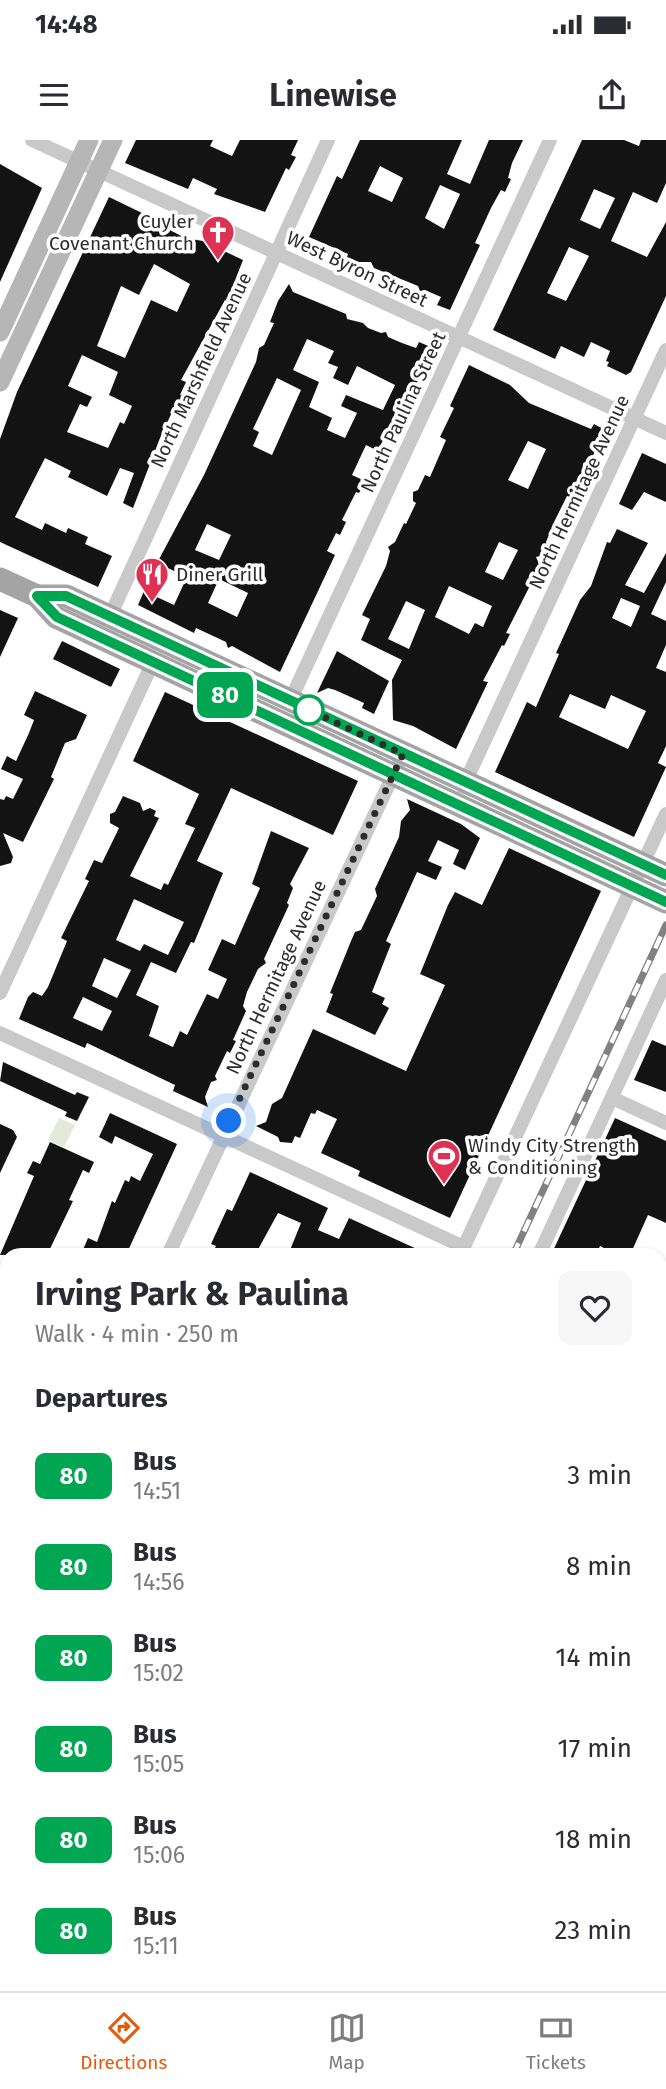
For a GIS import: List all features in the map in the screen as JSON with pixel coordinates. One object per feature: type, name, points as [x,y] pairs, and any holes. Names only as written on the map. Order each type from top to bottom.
[{"type":"main road","points":[[0,331],[89,140]]},
{"type":"main road","points":[[0,382],[113,140]]},
{"type":"main road","points":[[0,579],[37,596],[57,617],[153,662],[666,876]]},
{"type":"main road","points":[[37,596],[66,596],[110,616],[290,701],[398,764]]},
{"type":"main road","points":[[461,792],[666,902]]},
{"type":"street","name":"West Byron Street","points":[[32,140],[666,433]]},
{"type":"street","name":"North Marshfield Avenue","points":[[110,616],[328,140]]},
{"type":"street","name":"North Paulina Street","points":[[290,701],[550,140]]},
{"type":"street","name":"North Hermitage Avenue","points":[[461,792],[666,350]]},
{"type":"street","points":[[0,993],[153,662]]},
{"type":"street","name":"North Hermitage Avenue","points":[[170,1248],[398,764]]},
{"type":"street","points":[[463,1248],[666,814]]},
{"type":"street","points":[[543,1248],[666,980]]},
{"type":"street","points":[[0,1033],[456,1248]]},
{"type":"street","points":[[612,1098],[666,1123]]},
{"type":"green space","points":[[59,1118],[75,1125],[64,1147],[48,1140]]},
{"type":"building","points":[[136,140],[213,140],[210,146],[232,156],[240,140],[298,140],[291,155],[296,157],[289,170],[286,168],[265,212],[214,194],[217,189],[193,178],[188,189],[125,163]]},
{"type":"building","points":[[360,140],[462,140],[447,174],[470,184],[489,140],[523,140],[512,163],[508,178],[511,179],[505,192],[501,190],[491,208],[475,243],[480,245],[450,310],[437,305],[441,297],[425,290],[420,291],[418,286],[374,268],[371,262],[357,262],[347,257],[348,254],[309,237],[337,176],[342,179]],"holes":[[[380,166],[403,178],[392,202],[368,191]],[[440,185],[460,194],[444,229],[425,218]]]},
{"type":"building","points":[[582,140],[624,140],[639,146],[641,140],[666,140],[666,183],[657,203],[633,192],[611,241],[647,257],[666,222],[666,296],[631,372],[626,375],[607,366],[610,351],[591,342],[584,357],[561,346],[555,359],[493,330]],"holes":[[[594,189],[615,198],[600,229],[580,220]],[[569,247],[589,256],[566,301],[547,293]]]},
{"type":"building","points":[[0,164],[42,188],[0,282]]},
{"type":"building","points":[[109,197],[171,227],[170,230],[185,238],[203,241],[243,260],[227,301],[225,300],[181,380],[186,382],[180,395],[184,396],[178,409],[174,408],[160,438],[133,508],[123,503],[134,473],[120,468],[107,496],[68,477],[71,471],[45,458],[15,517],[42,530],[45,523],[66,533],[68,528],[88,537],[85,544],[112,556],[98,587],[0,542],[0,439],[17,392]],"holes":[[[154,264],[190,284],[177,312],[151,300],[125,358],[97,346],[121,286],[139,295]],[[82,355],[118,372],[109,395],[132,406],[124,424],[120,422],[108,448],[67,432],[80,404],[87,407],[92,397],[68,386]]]},
{"type":"building","points":[[289,284],[293,292],[346,314],[347,319],[363,323],[381,333],[386,332],[388,337],[416,348],[419,342],[433,348],[394,431],[388,429],[378,451],[366,445],[352,475],[365,481],[359,493],[356,492],[342,520],[346,522],[340,535],[336,533],[327,551],[335,555],[280,672],[232,646],[228,648],[226,642],[196,628],[194,633],[138,605],[144,591],[174,605],[187,577],[157,563],[204,475],[256,362],[259,348],[264,345],[274,323],[270,322],[278,301]],"holes":[[[307,339],[334,351],[328,363],[338,367],[333,378],[348,385],[357,366],[395,385],[383,410],[346,395],[341,406],[357,413],[345,438],[327,430],[332,418],[309,407],[319,382],[293,370]],[[277,378],[301,390],[272,455],[253,446],[259,432],[253,429]],[[207,524],[231,535],[219,560],[195,550]],[[219,579],[248,593],[237,617],[208,603]]]},
{"type":"building","points":[[469,365],[510,385],[529,403],[591,429],[594,424],[605,430],[573,498],[567,496],[555,520],[546,542],[548,554],[536,557],[540,566],[506,633],[510,634],[483,681],[488,682],[456,749],[413,726],[393,720],[392,680],[402,660],[361,640],[370,619],[362,615],[386,566],[390,551],[388,547],[395,542],[404,523],[406,524],[416,503],[413,501],[413,492],[418,490],[425,475],[430,477],[446,440],[440,437],[454,408],[450,406]],"holes":[[[528,441],[546,449],[528,489],[508,480]],[[499,542],[518,550],[503,580],[485,572]],[[449,586],[492,606],[483,627],[475,623],[469,634],[435,617]],[[406,601],[425,610],[409,649],[388,639]]]},
{"type":"building","points":[[642,453],[666,464],[666,502],[644,492],[632,510],[619,504]]},
{"type":"building","points":[[617,529],[648,543],[625,585],[644,593],[666,553],[666,582],[651,614],[666,621],[666,645],[656,668],[666,672],[666,746],[658,763],[666,767],[634,837],[495,772],[527,702],[536,707],[559,654],[556,653],[580,600],[591,586],[607,542],[610,543]],"holes":[[[621,598],[640,606],[631,627],[612,618]],[[570,694],[605,709],[611,695],[646,711],[628,749],[559,717]]]},
{"type":"building","points":[[0,610],[18,618],[0,657]]},
{"type":"building","points":[[62,641],[120,669],[111,687],[53,659]]},
{"type":"building","points":[[337,651],[389,681],[374,714],[362,708],[364,703],[335,690],[328,688],[317,693]]},
{"type":"building","points":[[35,691],[87,715],[76,739],[65,743],[51,777],[54,779],[23,842],[3,833],[13,857],[11,863],[0,866],[0,799],[4,800],[6,796],[13,799],[23,779],[1,769],[7,756],[16,761],[29,733],[34,720],[24,715]]},
{"type":"building","points":[[165,692],[358,781],[333,835],[231,788],[197,861],[223,873],[194,943],[191,942],[176,973],[151,962],[136,995],[159,1006],[149,1036],[173,1047],[180,1031],[187,1035],[207,994],[218,999],[227,979],[208,970],[222,939],[235,945],[260,888],[252,884],[271,831],[309,848],[290,884],[293,888],[287,903],[289,905],[264,959],[266,963],[258,969],[247,992],[243,1006],[246,1011],[233,1040],[236,1041],[230,1053],[227,1051],[215,1076],[217,1080],[211,1082],[205,1097],[208,1107],[173,1091],[175,1085],[87,1043],[85,1048],[19,1019],[28,997],[33,992],[42,996],[48,987],[67,941],[61,938],[89,881],[85,879],[94,860],[102,863],[119,828],[110,823],[110,814],[115,812],[123,796],[140,803],[143,811],[150,808],[156,811],[154,816],[159,818],[130,876],[161,890],[164,883],[168,885],[195,828],[185,824],[199,794],[133,761]],"holes":[[[134,899],[184,922],[168,955],[144,944],[140,951],[116,940]],[[104,958],[131,970],[117,998],[92,986]],[[83,997],[112,1011],[102,1031],[73,1018]]]},
{"type":"building","points":[[407,799],[461,824],[480,838],[465,870],[453,864],[459,850],[438,840],[428,861],[442,867],[436,880],[417,872],[386,941],[391,944],[372,992],[385,998],[382,1004],[389,1008],[375,1035],[326,1012],[333,994],[330,993],[351,941],[355,932],[361,930],[377,896],[375,889],[399,837],[401,821],[410,810]]},
{"type":"building","points":[[509,848],[601,891],[450,1218],[358,1176],[360,1171],[321,1153],[337,1119],[317,1110],[315,1114],[311,1113],[300,1138],[295,1136],[292,1143],[280,1142],[278,1137],[256,1126],[266,1122],[272,1104],[282,1098],[313,1029],[406,1071],[445,985],[420,974],[448,905],[455,892],[482,905]]},
{"type":"building","points":[[652,1040],[666,1046],[666,1092],[634,1080]]},
{"type":"building","points":[[3,1062],[75,1095],[77,1092],[89,1097],[77,1121],[65,1116],[67,1112],[0,1081]]},
{"type":"building","points":[[110,1113],[177,1144],[129,1248],[84,1248],[88,1238],[97,1242],[112,1201],[115,1203],[125,1180],[129,1182],[131,1176],[140,1181],[153,1154],[115,1136],[112,1144],[99,1137]]},
{"type":"building","points":[[615,1118],[666,1141],[666,1223],[648,1215],[633,1248],[554,1248]]},
{"type":"building","points":[[0,1124],[13,1130],[17,1137],[0,1173]]},
{"type":"building","points":[[50,1142],[94,1162],[89,1173],[83,1170],[69,1200],[73,1201],[50,1248],[3,1248],[34,1176],[27,1173],[33,1161],[40,1164]]},
{"type":"building","points":[[250,1172],[328,1208],[318,1230],[339,1239],[349,1218],[415,1248],[291,1248],[301,1223],[278,1213],[259,1248],[215,1248],[216,1246],[211,1244],[227,1209],[232,1211]]},
{"type":"railway","points":[[516,1248],[666,925]]},
{"type":"bus line","name":"80","points":[[666,875],[66,596],[37,596],[57,617],[666,902]]},
{"type":"place","name":"Cuyler Covenant Church","points":[[218,262]]},
{"type":"place","name":"Diner Grill","points":[[152,604]]},
{"type":"place","name":"Windy City Strength & Conditioning","points":[[444,1186]]},
{"type":"route","points":[[229,1121],[403,754],[309,710]]}]
